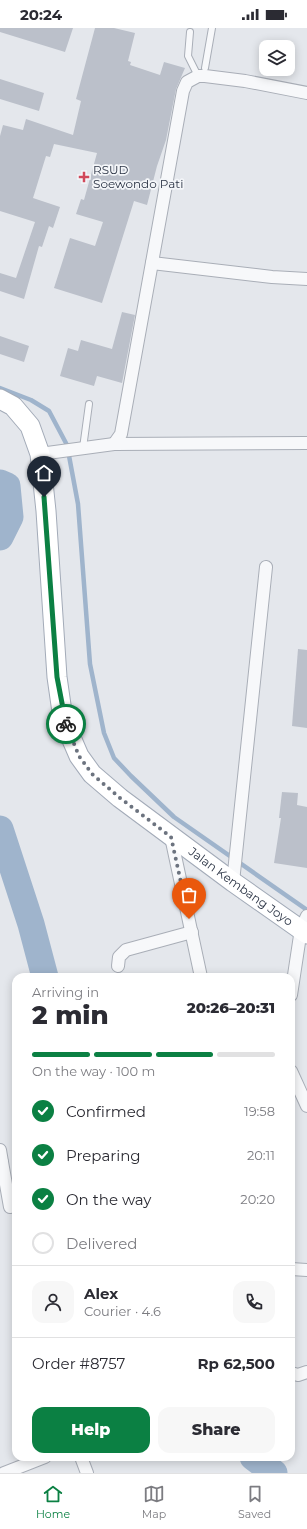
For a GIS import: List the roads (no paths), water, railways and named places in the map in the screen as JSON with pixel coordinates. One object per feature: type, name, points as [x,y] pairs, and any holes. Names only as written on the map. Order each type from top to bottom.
[{"type":"main road","name":"Jalan Kembang Joyo","points":[[0,399],[13,406],[30,426],[40,454],[46,511],[57,677],[63,719],[79,756],[92,774],[120,798],[171,837],[233,882],[305,926]]},
{"type":"street","points":[[114,444],[121,434],[182,91],[187,82],[202,72],[307,93]]},
{"type":"street","points":[[152,263],[272,278],[307,279]]},
{"type":"street","points":[[40,454],[114,444],[307,443]]},
{"type":"street","points":[[233,882],[266,567]]},
{"type":"street","points":[[171,837],[200,973]]},
{"type":"street","points":[[295,975],[305,926]]},
{"type":"street","points":[[118,966],[119,957],[126,950],[192,932]]},
{"type":"street","points":[[295,1080],[307,1106]]},
{"type":"street","points":[[0,1150],[10,1206]]},
{"type":"street","points":[[295,1269],[307,1270]]},
{"type":"street","points":[[295,1374],[298,1375],[307,1372]]},
{"type":"street","points":[[4,1473],[35,1461]]},
{"type":"street","points":[[82,1461],[87,1473]]},
{"type":"lane","points":[[202,72],[212,28]]},
{"type":"lane","points":[[190,32],[188,56],[202,72]]},
{"type":"lane","points":[[83,448],[89,404]]},
{"type":"waterway","points":[[0,388],[31,400],[49,411],[67,445],[78,504],[90,664],[104,733],[114,758],[174,817],[307,910]]},
{"type":"waterway","points":[[0,483],[7,486],[10,517],[0,537]]},
{"type":"waterway","points":[[0,829],[31,924],[44,973]]},
{"type":"waterway","points":[[258,1461],[274,1473]]},
{"type":"place","name":"RSUD Soewondo Pati","points":[[84,177]]}]
